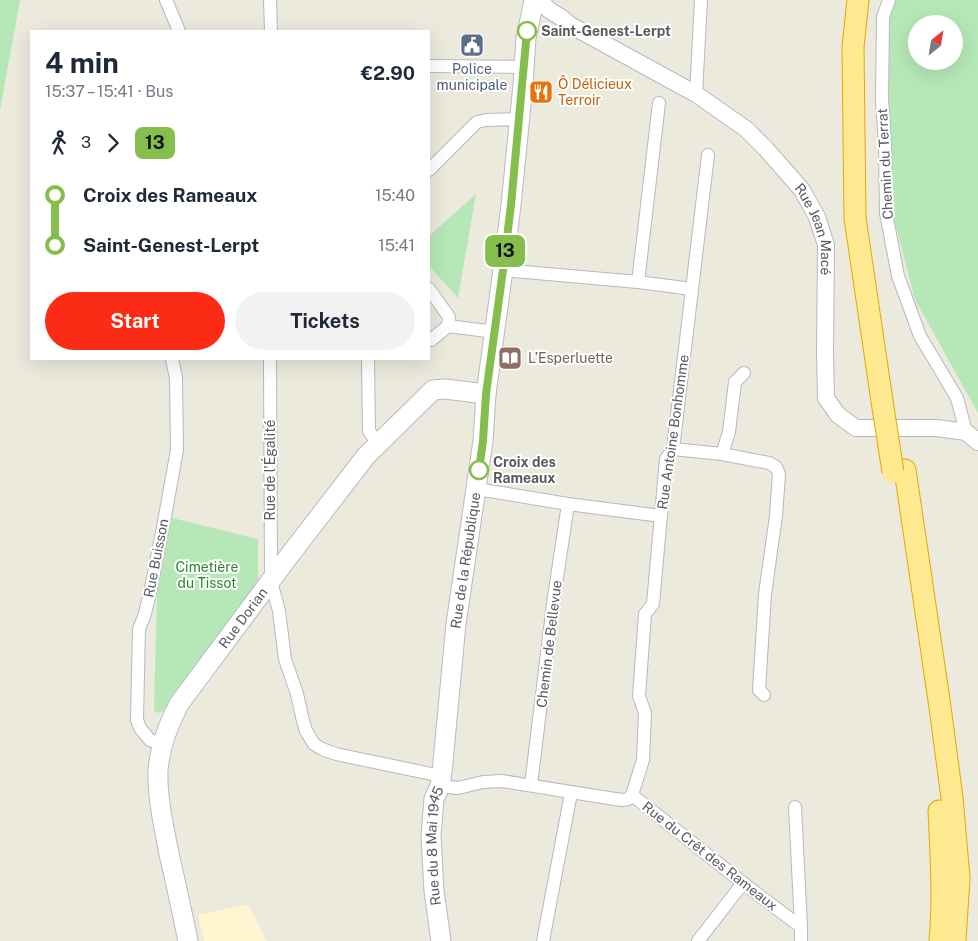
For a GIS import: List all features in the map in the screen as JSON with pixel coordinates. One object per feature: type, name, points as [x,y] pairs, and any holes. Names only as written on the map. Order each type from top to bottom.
[{"type":"highway","points":[[858,0],[853,47],[855,218],[940,707],[952,798],[959,878],[955,941]]},
{"type":"highway","points":[[868,0],[865,31],[863,107],[865,182],[869,236],[882,322],[888,400]]},
{"type":"highway","points":[[899,471],[914,622],[929,709],[938,796],[942,862],[940,941]]},
{"type":"main road","name":"Rue de la République","points":[[440,781],[456,624],[483,441],[486,394],[503,270],[526,38],[533,0]]},
{"type":"main road","name":"Rue Dorian","points":[[188,941],[164,831],[159,797],[158,770],[162,745],[170,721],[179,704],[366,456],[434,390],[445,389],[486,394]]},
{"type":"main road","name":"Rue du 8 Mai 1945","points":[[440,781],[434,799],[431,836],[434,891],[441,941]]},
{"type":"main road","name":"Rue du 8 Mai 1945","points":[[440,781],[443,800],[440,838],[443,888],[452,941]]},
{"type":"street","points":[[166,0],[179,30]]},
{"type":"street","points":[[270,0],[271,30]]},
{"type":"street","name":"Rue Jean Macé","points":[[533,0],[562,18],[570,26],[696,94],[746,129],[802,190],[817,217],[826,245],[826,398],[838,415],[856,428],[937,428],[972,437]]},
{"type":"street","points":[[554,0],[562,18]]},
{"type":"street","points":[[696,94],[701,0]]},
{"type":"street","name":"Chemin du Terrat","points":[[889,0],[883,17],[882,100],[886,213],[898,276],[920,336],[957,398],[972,437]]},
{"type":"street","points":[[430,66],[524,67]]},
{"type":"street","points":[[638,282],[659,103]]},
{"type":"street","points":[[430,169],[477,122],[519,119]]},
{"type":"street","name":"Rue Antoine Bonhomme","points":[[632,795],[643,760],[645,713],[639,696],[646,614],[653,604],[666,459],[673,449],[708,155]]},
{"type":"street","points":[[503,270],[638,282],[692,289]]},
{"type":"street","points":[[430,291],[449,322],[495,332]]},
{"type":"street","points":[[430,340],[449,322]]},
{"type":"street","name":"Rue Buisson","points":[[162,745],[146,736],[137,720],[139,629],[144,617],[163,528],[177,450],[176,378],[172,360]]},
{"type":"street","name":"Rue de l'Égalité","points":[[270,360],[271,581],[279,611],[285,659],[297,694],[306,731],[314,744],[322,749],[440,781]]},
{"type":"street","points":[[368,360],[369,431],[378,444]]},
{"type":"street","points":[[722,454],[729,432],[735,382],[744,373]]},
{"type":"street","points":[[673,449],[722,454],[769,462],[776,467],[779,474],[776,516],[765,594],[760,662],[759,690],[764,695]]},
{"type":"street","points":[[477,489],[568,504],[661,516]]},
{"type":"street","name":"Chemin de Bellevue","points":[[531,785],[553,604],[568,504]]},
{"type":"street","name":"Rue du Crêt des Rameaux","points":[[440,781],[458,788],[483,782],[502,781],[621,800],[632,795],[802,927]]},
{"type":"street","points":[[543,941],[571,793]]},
{"type":"street","points":[[795,807],[802,927],[801,941]]},
{"type":"street","points":[[698,941],[743,883]]},
{"type":"shaded area","points":[[248,904],[267,941],[204,941],[198,915]]},
{"type":"green space","points":[[0,0],[20,0],[0,110]]},
{"type":"green space","points":[[891,0],[978,0],[978,413],[915,300],[893,215],[888,84]]},
{"type":"green space","points":[[476,194],[458,298],[430,267],[430,235]]},
{"type":"green space","name":"Cimetière du Tissot","points":[[172,518],[258,539],[258,581],[163,711],[158,713],[154,711],[157,595]]},
{"type":"bus line","name":"13","points":[[479,470],[486,394],[511,205],[527,31]]},
{"type":"place","name":"Saint-Genest-Lerpt","points":[[527,31]]},
{"type":"place","name":"Police municipale","points":[[472,45]]},
{"type":"place","name":"Ô Délicieux Terroir","points":[[541,92]]},
{"type":"place","name":"L’Esperluette","points":[[510,358]]},
{"type":"place","name":"Croix des Rameaux","points":[[479,470]]}]
